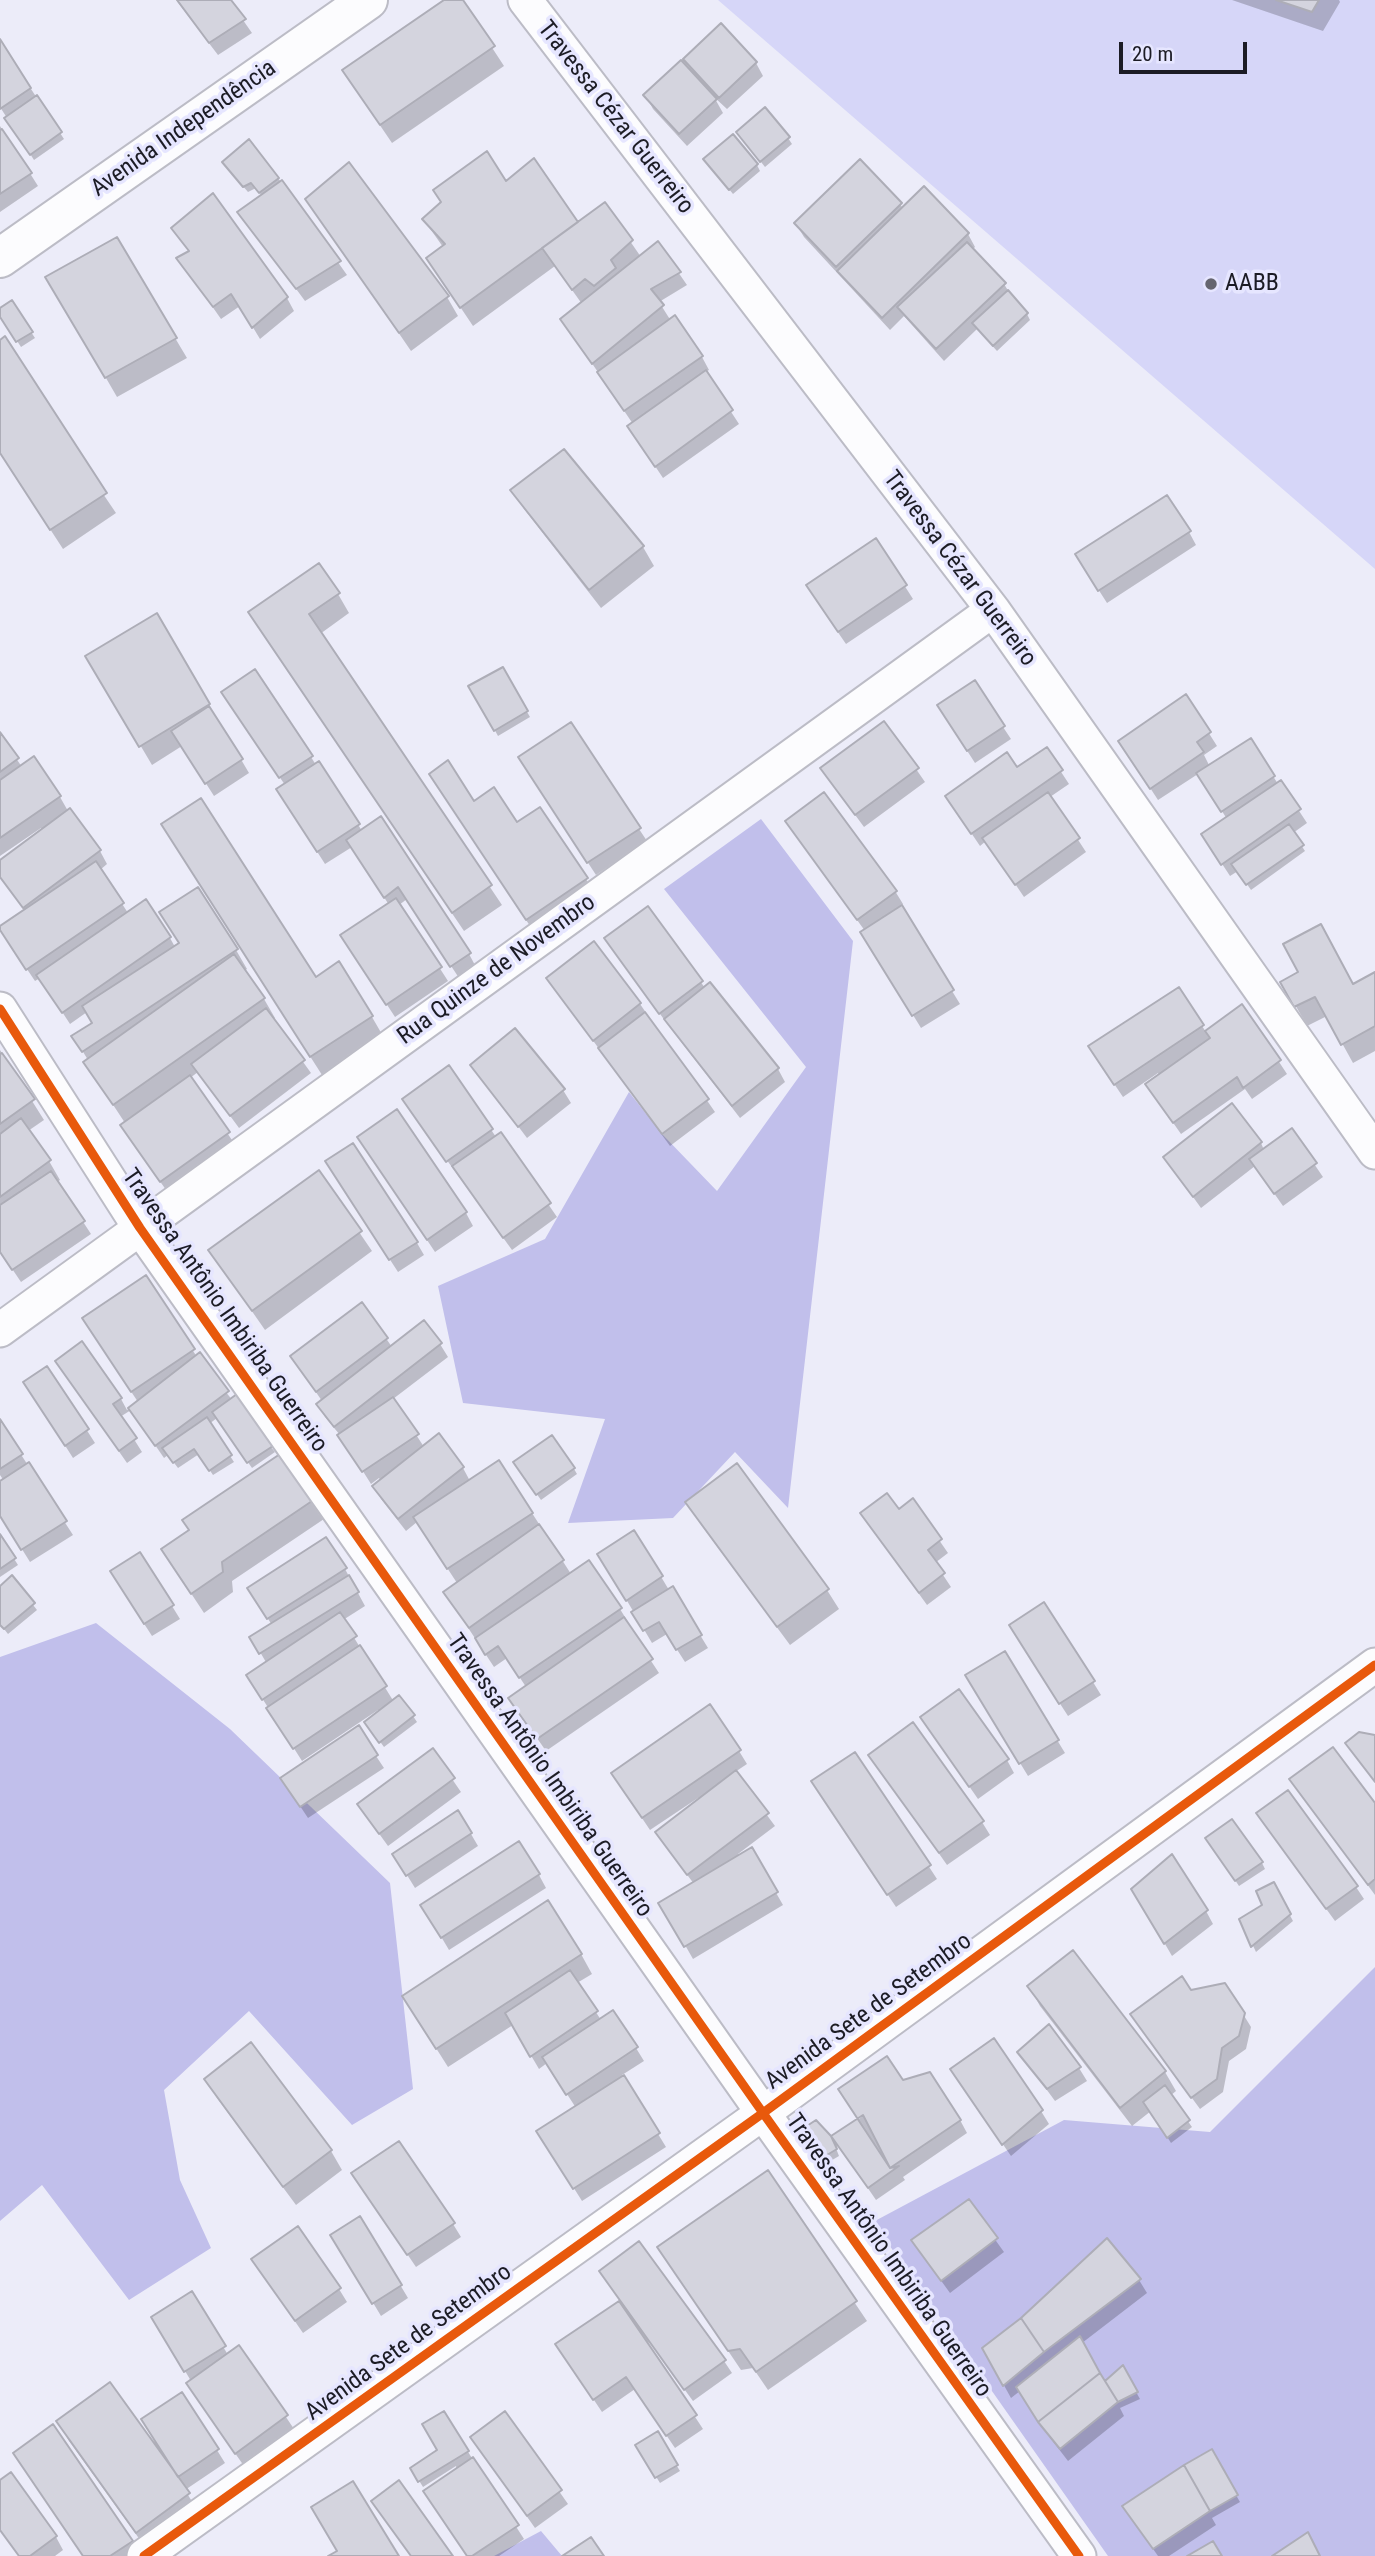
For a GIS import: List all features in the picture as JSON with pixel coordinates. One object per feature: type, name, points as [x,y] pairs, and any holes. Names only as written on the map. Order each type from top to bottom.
[{"type":"street","name":"Avenida Independência","points":[[0,258],[368,0]]},
{"type":"street","name":"Travessa Cézar Guerreiro","points":[[525,0],[993,610],[1375,1152]]},
{"type":"street","name":"Rua Quinze de Novembro","points":[[0,1330],[993,610]]},
{"type":"street","name":"Travessa Antônio Imbiriba Guerreiro","points":[[0,1009],[140,1228],[763,2113],[1079,2556]]},
{"type":"street","name":"Avenida Sete de Setembro","points":[[144,2556],[763,2113],[1375,1665]]},
{"type":"shaded area","name":"AABB","points":[[718,0],[1375,0],[1375,569]]},
{"type":"shaded area","points":[[761,819],[853,941],[788,1508],[735,1452],[673,1518],[568,1523],[605,1419],[463,1403],[438,1286],[545,1239],[629,1092],[662,1134],[717,1191],[806,1067],[664,889]]},
{"type":"shaded area","points":[[96,1623],[230,1729],[390,1883],[413,2089],[352,2125],[249,2011],[164,2090],[180,2180],[211,2248],[129,2300],[42,2185],[0,2221],[0,1657]]},
{"type":"shaded area","points":[[1375,1967],[1375,2556],[1108,2556],[873,2222],[1064,2120],[1210,2132]]},
{"type":"shaded area","points":[[541,2531],[562,2556],[494,2556]]},
{"type":"building","points":[[177,0],[231,0],[246,19],[209,43]]},
{"type":"building","points":[[444,0],[463,0],[495,46],[380,125],[342,70]]},
{"type":"building","points":[[1276,0],[1319,0],[1312,12]]},
{"type":"building","points":[[721,23],[757,62],[719,98],[683,59]]},
{"type":"building","points":[[0,39],[31,88],[0,109]]},
{"type":"building","points":[[681,60],[717,99],[679,134],[643,95]]},
{"type":"building","points":[[37,95],[62,132],[30,155],[4,118]]},
{"type":"building","points":[[765,107],[790,137],[760,162],[736,132]]},
{"type":"building","points":[[2,129],[32,173],[0,194],[0,130]]},
{"type":"building","points":[[733,134],[758,164],[729,190],[703,159]]},
{"type":"building","points":[[249,139],[279,178],[259,193],[251,183],[243,187],[222,162]]},
{"type":"building","points":[[487,151],[506,181],[534,158],[578,222],[460,308],[426,258],[445,244],[422,219],[441,202],[433,190]]},
{"type":"building","points":[[860,159],[902,203],[836,267],[794,223]]},
{"type":"building","points":[[349,162],[449,296],[399,333],[305,199]]},
{"type":"building","points":[[282,180],[341,261],[296,289],[237,212]]},
{"type":"building","points":[[924,186],[969,233],[882,318],[837,271]]},
{"type":"building","points":[[213,193],[288,297],[252,328],[231,294],[213,307],[176,258],[189,251],[171,228]]},
{"type":"building","points":[[605,202],[633,240],[611,260],[616,268],[594,286],[585,279],[572,290],[542,248]]},
{"type":"building","points":[[117,237],[177,338],[105,378],[45,277]]},
{"type":"building","points":[[658,241],[681,272],[651,289],[664,305],[592,364],[560,319]]},
{"type":"building","points":[[967,242],[1006,283],[936,349],[897,307]]},
{"type":"building","points":[[1008,290],[1028,313],[993,346],[972,323]]},
{"type":"building","points":[[12,300],[33,332],[16,342],[0,317],[0,308]]},
{"type":"building","points":[[675,315],[703,356],[624,411],[597,372]]},
{"type":"building","points":[[5,336],[107,493],[50,530],[0,453],[0,340]]},
{"type":"building","points":[[706,370],[733,410],[655,467],[627,426]]},
{"type":"building","points":[[564,449],[644,546],[589,590],[510,490]]},
{"type":"building","points":[[1167,495],[1191,531],[1098,591],[1075,554]]},
{"type":"building","points":[[876,538],[907,585],[838,632],[806,585]]},
{"type":"building","points":[[319,563],[340,593],[309,614],[492,885],[452,913],[248,612]]},
{"type":"building","points":[[157,613],[210,704],[139,747],[85,656]]},
{"type":"building","points":[[503,667],[528,711],[494,731],[468,686]]},
{"type":"building","points":[[255,669],[313,756],[279,778],[221,692]]},
{"type":"building","points":[[975,680],[1005,726],[967,751],[937,705]]},
{"type":"building","points":[[1186,694],[1211,732],[1197,742],[1204,752],[1150,789],[1118,741]]},
{"type":"building","points":[[209,706],[243,759],[205,784],[171,731]]},
{"type":"building","points":[[884,721],[919,768],[855,815],[820,768]]},
{"type":"building","points":[[571,722],[641,828],[587,863],[518,757]]},
{"type":"building","points":[[0,732],[19,758],[0,772]]},
{"type":"building","points":[[1251,738],[1275,776],[1221,812],[1196,773]]},
{"type":"building","points":[[1047,747],[1063,770],[971,834],[945,796],[1007,752],[1017,767]]},
{"type":"building","points":[[34,756],[61,796],[0,838],[0,780]]},
{"type":"building","points":[[448,760],[474,801],[494,787],[517,822],[540,807],[588,878],[526,920],[429,774]]},
{"type":"building","points":[[319,761],[360,824],[317,852],[276,789]]},
{"type":"building","points":[[1281,780],[1301,809],[1221,865],[1201,834]]},
{"type":"building","points":[[824,792],[897,891],[857,920],[785,821]]},
{"type":"building","points":[[1048,792],[1080,838],[1015,885],[982,838]]},
{"type":"building","points":[[201,798],[316,977],[339,961],[373,1016],[310,1057],[161,824]]},
{"type":"building","points":[[70,808],[101,850],[23,908],[0,877],[0,860]]},
{"type":"building","points":[[381,816],[471,953],[450,967],[398,887],[384,898],[346,840]]},
{"type":"building","points":[[1289,824],[1304,845],[1246,885],[1231,864]]},
{"type":"building","points":[[96,861],[124,903],[26,970],[0,926]]},
{"type":"building","points":[[198,887],[238,949],[82,1052],[71,1036],[92,1023],[82,1006],[179,943],[159,912]]},
{"type":"building","points":[[396,898],[442,967],[386,1005],[340,935]]},
{"type":"building","points":[[146,899],[171,937],[62,1013],[36,975]]},
{"type":"building","points":[[902,905],[954,990],[912,1016],[860,932]]},
{"type":"building","points":[[648,906],[703,981],[659,1014],[604,938]]},
{"type":"building","points":[[1321,924],[1353,984],[1375,972],[1375,1026],[1341,1045],[1315,997],[1294,1007],[1280,982],[1298,972],[1283,944]]},
{"type":"building","points":[[594,941],[641,1003],[593,1041],[546,978]]},
{"type":"building","points":[[234,954],[265,998],[113,1105],[83,1062]]},
{"type":"building","points":[[710,982],[779,1068],[732,1106],[664,1019]]},
{"type":"building","points":[[1179,987],[1204,1025],[1114,1085],[1088,1046]]},
{"type":"building","points":[[1242,1004],[1281,1060],[1243,1088],[1237,1077],[1173,1123],[1145,1084],[1210,1038],[1205,1031]]},
{"type":"building","points":[[266,1008],[305,1060],[230,1116],[191,1064]]},
{"type":"building","points":[[645,1012],[709,1099],[662,1134],[598,1048]]},
{"type":"building","points":[[515,1028],[565,1089],[518,1127],[470,1065]]},
{"type":"building","points":[[2,1053],[35,1099],[0,1124],[0,1054]]},
{"type":"building","points":[[449,1065],[493,1129],[446,1162],[402,1099]]},
{"type":"building","points":[[190,1075],[230,1132],[160,1182],[120,1125]]},
{"type":"building","points":[[1232,1103],[1262,1142],[1193,1197],[1163,1157]]},
{"type":"building","points":[[397,1109],[467,1212],[427,1240],[357,1137]]},
{"type":"building","points":[[21,1118],[51,1160],[0,1197],[0,1134]]},
{"type":"building","points":[[1292,1128],[1317,1163],[1274,1194],[1249,1159]]},
{"type":"building","points":[[501,1132],[551,1203],[503,1238],[452,1166]]},
{"type":"building","points":[[353,1143],[418,1242],[389,1260],[325,1161]]},
{"type":"building","points":[[319,1170],[362,1231],[252,1311],[208,1250]]},
{"type":"building","points":[[51,1171],[85,1221],[12,1270],[0,1252],[0,1205]]},
{"type":"building","points":[[146,1275],[195,1349],[131,1392],[82,1318]]},
{"type":"building","points":[[362,1302],[388,1338],[316,1392],[290,1356]]},
{"type":"building","points":[[424,1320],[442,1343],[334,1427],[316,1404]]},
{"type":"building","points":[[82,1341],[122,1398],[113,1404],[137,1438],[119,1451],[55,1361]]},
{"type":"building","points":[[200,1352],[229,1391],[155,1446],[128,1408]]},
{"type":"building","points":[[47,1366],[89,1429],[65,1446],[23,1382]]},
{"type":"building","points":[[237,1394],[273,1446],[247,1463],[212,1412]]},
{"type":"building","points":[[393,1397],[419,1434],[362,1472],[337,1435]]},
{"type":"building","points":[[207,1417],[232,1455],[209,1471],[194,1449],[173,1463],[162,1448]]},
{"type":"building","points":[[0,1419],[23,1454],[0,1469]]},
{"type":"building","points":[[439,1433],[464,1467],[398,1519],[372,1486]]},
{"type":"building","points":[[552,1435],[575,1468],[536,1495],[513,1462]]},
{"type":"building","points":[[283,1452],[315,1499],[222,1562],[223,1572],[191,1594],[161,1549],[189,1530],[182,1520]]},
{"type":"building","points":[[499,1460],[533,1513],[447,1569],[413,1517]]},
{"type":"building","points":[[29,1462],[67,1521],[21,1550],[0,1516],[0,1481]]},
{"type":"building","points":[[737,1463],[829,1589],[777,1627],[685,1502]]},
{"type":"building","points":[[887,1493],[899,1509],[913,1498],[942,1539],[928,1550],[945,1573],[919,1593],[860,1513]]},
{"type":"building","points":[[539,1524],[564,1560],[469,1628],[443,1592]]},
{"type":"building","points":[[634,1530],[663,1576],[626,1601],[597,1554]]},
{"type":"building","points":[[0,1534],[16,1558],[0,1569]]},
{"type":"building","points":[[326,1537],[347,1568],[267,1619],[247,1588]]},
{"type":"building","points":[[140,1552],[174,1605],[144,1624],[110,1571]]},
{"type":"building","points":[[589,1560],[622,1608],[519,1678],[498,1646],[485,1655],[475,1638]]},
{"type":"building","points":[[12,1575],[35,1603],[4,1629],[0,1625],[0,1586]]},
{"type":"building","points":[[349,1575],[359,1592],[259,1654],[249,1637]]},
{"type":"building","points":[[673,1586],[702,1635],[676,1650],[659,1622],[643,1631],[631,1612]]},
{"type":"building","points":[[1044,1602],[1095,1681],[1059,1704],[1009,1625]]},
{"type":"building","points":[[340,1612],[357,1636],[262,1700],[246,1675]]},
{"type":"building","points":[[624,1617],[653,1659],[537,1739],[508,1698]]},
{"type":"building","points":[[360,1645],[387,1686],[293,1749],[266,1708]]},
{"type":"building","points":[[1005,1651],[1059,1740],[1019,1764],[965,1675]]},
{"type":"building","points":[[959,1689],[1009,1759],[969,1787],[920,1717]]},
{"type":"building","points":[[399,1695],[415,1715],[379,1743],[364,1722]]},
{"type":"building","points":[[710,1704],[741,1750],[642,1818],[611,1773]]},
{"type":"building","points":[[913,1722],[984,1821],[939,1853],[868,1755]]},
{"type":"building","points":[[359,1725],[378,1755],[300,1807],[280,1778]]},
{"type":"building","points":[[1359,1732],[1375,1735],[1375,1782],[1345,1743]]},
{"type":"building","points":[[1333,1747],[1375,1803],[1375,1879],[1368,1885],[1289,1779]]},
{"type":"building","points":[[433,1748],[455,1778],[379,1834],[357,1804]]},
{"type":"building","points":[[855,1752],[931,1865],[887,1895],[811,1781]]},
{"type":"building","points":[[736,1770],[769,1813],[687,1875],[655,1832]]},
{"type":"building","points":[[1288,1790],[1358,1886],[1326,1909],[1256,1813]]},
{"type":"building","points":[[458,1810],[472,1833],[406,1876],[392,1854]]},
{"type":"building","points":[[1232,1819],[1263,1862],[1235,1881],[1205,1838]]},
{"type":"building","points":[[519,1841],[540,1874],[441,1938],[420,1905]]},
{"type":"building","points":[[752,1847],[778,1892],[684,1947],[658,1903]]},
{"type":"building","points":[[1172,1854],[1208,1910],[1164,1944],[1131,1889]]},
{"type":"building","points":[[1274,1882],[1291,1914],[1251,1947],[1239,1919],[1262,1905],[1256,1891]]},
{"type":"building","points":[[548,1900],[582,1954],[436,2049],[402,1996]]},
{"type":"building","points":[[1073,1950],[1166,2071],[1120,2108],[1027,1986]]},
{"type":"building","points":[[570,1970],[598,2011],[530,2057],[505,2013]]},
{"type":"building","points":[[1182,1976],[1191,1990],[1225,1983],[1245,2013],[1239,2036],[1222,2048],[1217,2079],[1191,2098],[1130,2014]]},
{"type":"building","points":[[613,2010],[638,2047],[566,2095],[542,2057]]},
{"type":"building","points":[[1049,2024],[1081,2067],[1047,2089],[1017,2052]]},
{"type":"building","points":[[994,2038],[1043,2110],[1002,2145],[950,2069]]},
{"type":"building","points":[[251,2042],[332,2150],[283,2187],[204,2079]]},
{"type":"building","points":[[887,2056],[903,2080],[930,2072],[961,2120],[890,2168],[838,2089]]},
{"type":"building","points":[[624,2075],[660,2133],[573,2189],[536,2131]]},
{"type":"building","points":[[1165,2085],[1190,2120],[1167,2138],[1143,2102]]},
{"type":"building","points":[[863,2115],[890,2168],[899,2166],[868,2188],[831,2136]]},
{"type":"building","points":[[816,2120],[831,2136],[837,2149],[812,2164],[793,2135]]},
{"type":"building","points":[[399,2141],[455,2223],[407,2255],[351,2173]]},
{"type":"building","points":[[768,2170],[857,2301],[756,2372],[740,2349],[728,2351],[657,2247]]},
{"type":"building","points":[[969,2199],[998,2238],[941,2281],[911,2240]]},
{"type":"building","points":[[360,2216],[402,2285],[372,2304],[330,2235]]},
{"type":"building","points":[[298,2226],[341,2288],[295,2321],[251,2259]]},
{"type":"building","points":[[1107,2238],[1141,2279],[1044,2352],[1021,2318]]},
{"type":"building","points":[[639,2241],[726,2360],[684,2390],[599,2271]]},
{"type":"building","points":[[192,2291],[226,2346],[184,2372],[151,2317]]},
{"type":"building","points":[[619,2301],[697,2415],[666,2436],[626,2377],[593,2400],[555,2344]]},
{"type":"building","points":[[1021,2318],[1044,2352],[1003,2386],[982,2348]]},
{"type":"building","points":[[1080,2336],[1100,2373],[1038,2422],[1016,2387]]},
{"type":"building","points":[[239,2345],[288,2415],[235,2454],[186,2383]]},
{"type":"building","points":[[1123,2365],[1138,2392],[1118,2402],[1105,2381]]},
{"type":"building","points":[[1100,2373],[1118,2402],[1060,2449],[1038,2422]]},
{"type":"building","points":[[110,2382],[190,2493],[136,2533],[56,2421]]},
{"type":"building","points":[[182,2392],[219,2449],[178,2477],[141,2419]]},
{"type":"building","points":[[444,2411],[469,2451],[418,2482],[410,2468],[437,2450],[422,2424]]},
{"type":"building","points":[[505,2411],[562,2490],[527,2516],[470,2437]]},
{"type":"building","points":[[53,2424],[133,2541],[110,2556],[83,2556],[13,2453]]},
{"type":"building","points":[[658,2431],[678,2465],[655,2478],[635,2445]]},
{"type":"building","points":[[1212,2449],[1238,2495],[1210,2511],[1184,2465]]},
{"type":"building","points":[[473,2457],[519,2525],[472,2556],[467,2556],[423,2491]]},
{"type":"building","points":[[1184,2465],[1210,2511],[1153,2549],[1122,2506]]},
{"type":"building","points":[[11,2472],[57,2536],[30,2556],[19,2556],[0,2530],[0,2480]]},
{"type":"building","points":[[399,2480],[453,2556],[411,2556],[371,2501]]},
{"type":"building","points":[[353,2481],[399,2556],[328,2556],[337,2551],[311,2507]]},
{"type":"building","points":[[1308,2532],[1320,2556],[1272,2556]]},
{"type":"building","points":[[591,2537],[604,2556],[562,2556]]},
{"type":"building","points":[[1213,2541],[1222,2556],[1187,2556]]},
{"type":"cycle path","points":[[0,1009],[140,1228],[763,2113],[1079,2556]]},
{"type":"cycle path","points":[[144,2556],[763,2113],[1375,1665]]},
{"type":"place","name":"AABB","points":[[1211,284]]}]
